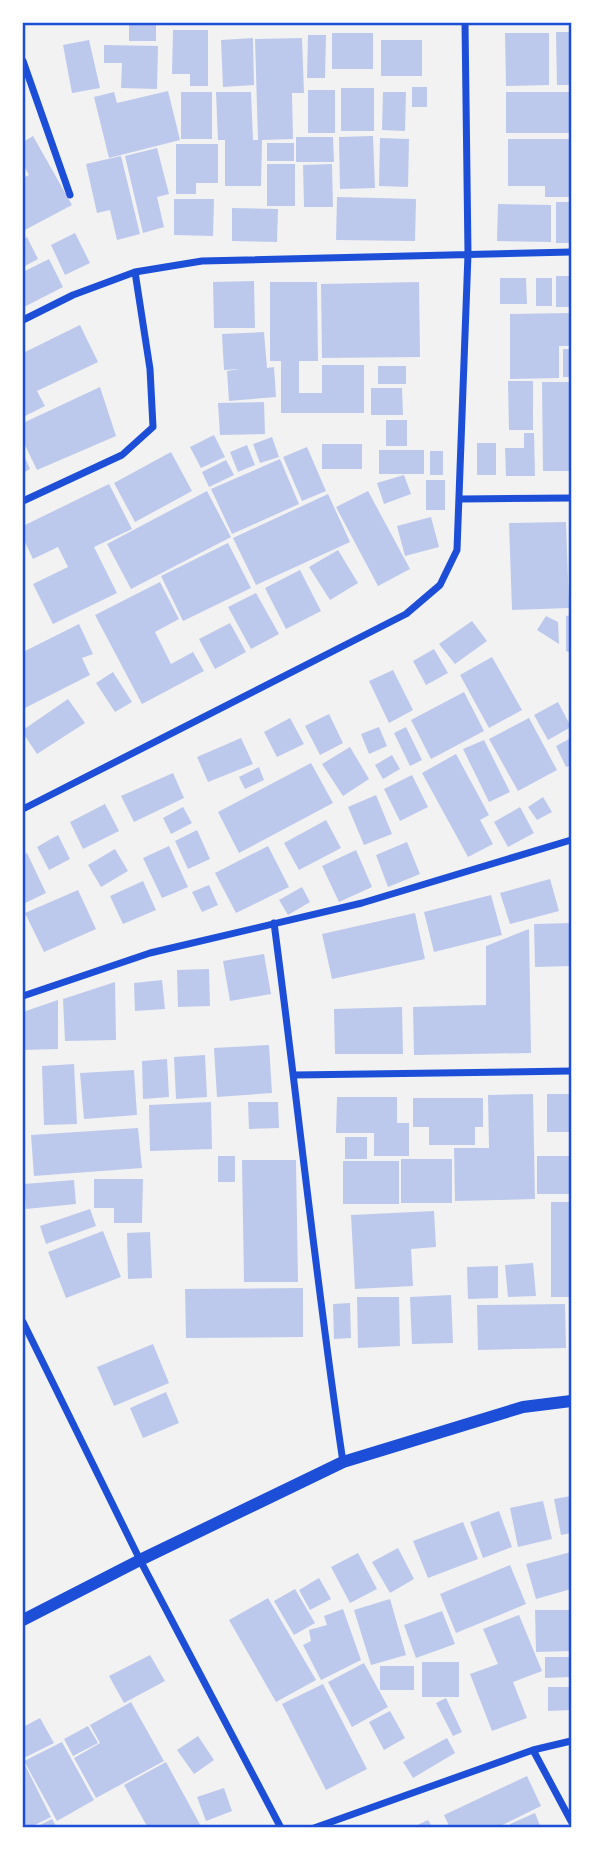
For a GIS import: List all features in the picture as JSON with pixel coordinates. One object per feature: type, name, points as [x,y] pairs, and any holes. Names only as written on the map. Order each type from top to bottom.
[{"type":"street","points":[[23,809],[405,614],[440,584],[457,550],[461,499],[468,254],[465,23]]},
{"type":"street","points":[[23,61],[70,195]]},
{"type":"street","points":[[23,320],[73,295],[135,272],[202,261],[571,252]]},
{"type":"street","points":[[23,501],[122,455],[153,427],[150,369],[135,272]]},
{"type":"street","points":[[461,499],[571,498]]},
{"type":"street","points":[[23,996],[150,953],[362,903],[571,840]]},
{"type":"street","points":[[274,923],[295,1075],[323,1324],[344,1462]]},
{"type":"street","points":[[295,1075],[571,1071]]},
{"type":"street","points":[[23,1322],[140,1560],[281,1828]]},
{"type":"street","points":[[23,1620],[140,1560],[344,1462],[523,1407],[571,1401]]},
{"type":"street","points":[[314,1828],[533,1750],[571,1741]]},
{"type":"street","points":[[533,1750],[571,1821]]},
{"type":"building","points":[[129,23],[156,23],[156,41],[129,41]]},
{"type":"building","points":[[173,30],[208,30],[208,86],[190,86],[190,74],[172,74]]},
{"type":"building","points":[[556,32],[571,32],[571,85],[557,85]]},
{"type":"building","points":[[332,33],[373,33],[373,69],[332,69]]},
{"type":"building","points":[[505,33],[549,33],[549,85],[506,86]]},
{"type":"building","points":[[308,35],[326,35],[325,78],[307,78]]},
{"type":"building","points":[[253,38],[254,85],[223,87],[221,40]]},
{"type":"building","points":[[302,38],[304,93],[292,93],[293,139],[262,140],[261,186],[225,186],[225,140],[218,140],[216,92],[251,92],[253,140],[258,140],[255,39]]},
{"type":"building","points":[[89,40],[100,88],[72,93],[63,45]]},
{"type":"building","points":[[381,40],[422,40],[422,76],[381,76]]},
{"type":"building","points":[[104,45],[158,46],[157,89],[121,88],[122,63],[104,63]]},
{"type":"building","points":[[412,87],[427,87],[427,107],[412,107]]},
{"type":"building","points":[[341,88],[374,88],[374,131],[341,131]]},
{"type":"building","points":[[308,90],[335,90],[335,133],[308,133]]},
{"type":"building","points":[[168,91],[180,140],[109,158],[94,97],[114,92],[117,103]]},
{"type":"building","points":[[181,92],[212,92],[212,139],[181,139]]},
{"type":"building","points":[[383,92],[406,92],[405,131],[382,130]]},
{"type":"building","points":[[506,92],[571,92],[571,133],[506,133]]},
{"type":"building","points":[[33,136],[72,205],[23,231],[23,178],[29,175],[23,164],[23,142]]},
{"type":"building","points":[[373,136],[375,188],[340,189],[339,137]]},
{"type":"building","points":[[296,137],[333,137],[334,162],[296,162]]},
{"type":"building","points":[[380,138],[409,139],[408,187],[379,186]]},
{"type":"building","points":[[508,139],[571,139],[571,197],[545,197],[545,186],[508,186]]},
{"type":"building","points":[[267,143],[294,143],[294,161],[267,161]]},
{"type":"building","points":[[176,144],[218,144],[218,183],[196,183],[196,194],[176,194]]},
{"type":"building","points":[[157,148],[169,194],[157,197],[164,227],[143,233],[125,156]]},
{"type":"building","points":[[121,156],[140,234],[117,240],[110,210],[97,213],[86,164]]},
{"type":"building","points":[[267,164],[295,164],[295,206],[267,206]]},
{"type":"building","points":[[332,164],[333,207],[304,207],[303,165]]},
{"type":"building","points":[[337,197],[416,199],[415,241],[336,240]]},
{"type":"building","points":[[174,199],[214,199],[213,236],[174,235]]},
{"type":"building","points":[[556,202],[571,202],[571,243],[556,243]]},
{"type":"building","points":[[498,204],[551,205],[551,242],[497,241]]},
{"type":"building","points":[[232,208],[278,209],[277,242],[232,241]]},
{"type":"building","points":[[75,233],[90,263],[65,275],[51,245]]},
{"type":"building","points":[[27,237],[38,259],[23,267],[23,239]]},
{"type":"building","points":[[49,259],[63,287],[24,307],[23,272]]},
{"type":"building","points":[[556,276],[571,276],[571,307],[556,307]]},
{"type":"building","points":[[500,278],[526,278],[527,304],[500,304]]},
{"type":"building","points":[[536,278],[552,278],[552,306],[536,306]]},
{"type":"building","points":[[254,281],[255,328],[214,328],[213,282]]},
{"type":"building","points":[[270,282],[317,282],[318,361],[299,361],[299,393],[322,393],[322,365],[364,365],[364,413],[281,413],[281,361],[270,361]]},
{"type":"building","points":[[419,282],[420,357],[322,358],[321,284]]},
{"type":"building","points":[[571,313],[571,346],[559,346],[559,378],[510,379],[510,314]]},
{"type":"building","points":[[80,325],[98,362],[37,391],[45,406],[23,417],[23,353]]},
{"type":"building","points":[[264,332],[267,368],[274,367],[276,397],[229,401],[227,371],[239,369],[224,370],[222,334]]},
{"type":"building","points":[[563,349],[571,349],[571,377],[563,377]]},
{"type":"building","points":[[378,366],[406,366],[406,384],[378,384]]},
{"type":"building","points":[[508,381],[533,381],[533,430],[509,430]]},
{"type":"building","points":[[542,382],[571,382],[571,471],[543,471]]},
{"type":"building","points":[[100,387],[116,436],[37,470],[23,441],[23,423]]},
{"type":"building","points":[[371,388],[402,388],[403,415],[371,415]]},
{"type":"building","points":[[264,402],[265,434],[220,435],[218,403]]},
{"type":"building","points":[[386,420],[407,420],[407,446],[386,446]]},
{"type":"building","points":[[524,433],[534,433],[535,476],[506,476],[505,448],[524,448]]},
{"type":"building","points":[[214,435],[225,457],[201,468],[190,447]]},
{"type":"building","points":[[272,437],[279,457],[260,463],[253,444]]},
{"type":"building","points":[[477,443],[496,443],[496,475],[477,475]]},
{"type":"building","points":[[322,444],[362,444],[362,469],[322,469]]},
{"type":"building","points":[[247,445],[255,465],[238,472],[230,452]]},
{"type":"building","points":[[307,447],[326,491],[302,501],[283,457]]},
{"type":"building","points":[[379,450],[424,450],[424,474],[379,474]]},
{"type":"building","points":[[430,451],[443,451],[443,475],[430,475]]},
{"type":"building","points":[[171,452],[192,491],[135,522],[114,483]]},
{"type":"building","points":[[23,453],[30,469],[23,473]]},
{"type":"building","points":[[280,459],[299,504],[232,534],[211,489]]},
{"type":"building","points":[[226,460],[234,475],[209,487],[202,472]]},
{"type":"building","points":[[404,475],[411,494],[384,504],[377,483]]},
{"type":"building","points":[[426,480],[445,480],[445,510],[426,510]]},
{"type":"building","points":[[109,484],[132,529],[94,547],[117,593],[53,624],[33,584],[68,567],[58,547],[33,559],[23,538],[23,526]]},
{"type":"building","points":[[207,491],[231,537],[131,589],[107,544]]},
{"type":"building","points":[[368,491],[410,569],[378,586],[336,507]]},
{"type":"building","points":[[328,494],[350,542],[256,585],[233,538]]},
{"type":"building","points":[[431,517],[439,547],[405,556],[397,526]]},
{"type":"building","points":[[566,522],[569,608],[512,610],[509,523]]},
{"type":"building","points":[[228,543],[251,588],[183,621],[161,576]]},
{"type":"building","points":[[338,550],[358,583],[330,600],[309,567]]},
{"type":"building","points":[[300,570],[321,611],[286,629],[265,588]]},
{"type":"building","points":[[160,582],[179,619],[155,632],[171,664],[193,652],[204,671],[142,704],[95,615]]},
{"type":"building","points":[[256,593],[279,634],[251,649],[228,607]]},
{"type":"building","points":[[571,615],[571,653],[566,651],[566,616]]},
{"type":"building","points":[[546,616],[558,622],[559,644],[537,630]]},
{"type":"building","points":[[472,621],[487,641],[455,664],[439,644]]},
{"type":"building","points":[[230,623],[246,652],[215,669],[199,639]]},
{"type":"building","points":[[79,624],[93,654],[82,658],[90,675],[23,709],[23,652]]},
{"type":"building","points":[[434,649],[448,673],[426,685],[413,661]]},
{"type":"building","points":[[492,657],[522,710],[489,728],[460,675]]},
{"type":"building","points":[[393,670],[413,710],[389,723],[369,681]]},
{"type":"building","points":[[113,672],[132,702],[115,712],[96,683]]},
{"type":"building","points":[[464,692],[484,731],[431,759],[411,720]]},
{"type":"building","points":[[68,699],[85,723],[37,754],[23,730]]},
{"type":"building","points":[[558,702],[571,727],[548,740],[534,715]]},
{"type":"building","points":[[329,714],[343,743],[320,755],[305,726]]},
{"type":"building","points":[[290,718],[304,744],[277,757],[264,732]]},
{"type":"building","points":[[529,718],[557,770],[518,791],[489,739]]},
{"type":"building","points":[[379,727],[387,746],[369,754],[361,734]]},
{"type":"building","points":[[406,727],[422,760],[410,766],[394,733]]},
{"type":"building","points":[[241,738],[253,764],[208,782],[197,757]]},
{"type":"building","points":[[571,738],[571,765],[566,767],[556,746]]},
{"type":"building","points":[[484,740],[510,792],[489,802],[463,749]]},
{"type":"building","points":[[350,747],[369,779],[343,796],[322,764]]},
{"type":"building","points":[[456,754],[489,815],[480,820],[493,844],[468,857],[422,773]]},
{"type":"building","points":[[392,755],[400,769],[383,779],[375,765]]},
{"type":"building","points":[[311,763],[333,803],[239,853],[218,812]]},
{"type":"building","points":[[259,767],[264,780],[245,789],[239,777]]},
{"type":"building","points":[[173,773],[184,798],[134,822],[121,796]]},
{"type":"building","points":[[412,775],[428,807],[400,821],[384,789]]},
{"type":"building","points":[[376,795],[392,834],[364,845],[348,807]]},
{"type":"building","points":[[543,797],[552,812],[537,820],[528,807]]},
{"type":"building","points":[[105,804],[119,831],[83,849],[70,822]]},
{"type":"building","points":[[183,807],[192,823],[171,834],[163,818]]},
{"type":"building","points":[[520,807],[534,833],[508,847],[494,822]]},
{"type":"building","points":[[326,820],[341,848],[299,870],[284,843]]},
{"type":"building","points":[[197,830],[210,859],[188,869],[175,841]]},
{"type":"building","points":[[58,835],[70,859],[49,870],[37,847]]},
{"type":"building","points":[[407,842],[420,874],[388,887],[376,855]]},
{"type":"building","points":[[169,846],[188,887],[162,898],[143,858]]},
{"type":"building","points":[[268,846],[289,887],[236,913],[215,873]]},
{"type":"building","points":[[115,849],[128,871],[101,887],[88,865]]},
{"type":"building","points":[[356,850],[372,887],[339,902],[322,866]]},
{"type":"building","points":[[27,853],[46,893],[23,904],[23,855]]},
{"type":"building","points":[[550,879],[559,911],[510,924],[500,893]]},
{"type":"building","points":[[143,881],[156,910],[123,924],[110,896]]},
{"type":"building","points":[[209,885],[218,905],[202,912],[192,892]]},
{"type":"building","points":[[302,887],[310,902],[288,915],[279,900]]},
{"type":"building","points":[[78,890],[96,929],[44,952],[25,913]]},
{"type":"building","points":[[491,895],[502,935],[434,952],[424,912]]},
{"type":"building","points":[[415,913],[425,959],[332,979],[322,934]]},
{"type":"building","points":[[571,923],[571,966],[535,967],[534,924]]},
{"type":"building","points":[[529,929],[531,1053],[414,1055],[413,1007],[486,1005],[486,946]]},
{"type":"building","points":[[264,954],[271,994],[230,1001],[223,961]]},
{"type":"building","points":[[209,969],[210,1006],[178,1007],[177,970]]},
{"type":"building","points":[[162,980],[165,1009],[135,1011],[134,983]]},
{"type":"building","points":[[115,982],[116,1040],[65,1041],[63,999]]},
{"type":"building","points":[[58,1000],[58,1049],[23,1050],[23,1012]]},
{"type":"building","points":[[402,1007],[403,1054],[335,1054],[334,1009]]},
{"type":"building","points":[[269,1045],[272,1093],[217,1097],[214,1048]]},
{"type":"building","points":[[205,1055],[207,1097],[176,1099],[174,1057]]},
{"type":"building","points":[[167,1059],[169,1097],[143,1099],[142,1061]]},
{"type":"building","points":[[74,1064],[77,1124],[44,1125],[42,1066]]},
{"type":"building","points":[[134,1070],[137,1115],[84,1119],[80,1073]]},
{"type":"building","points":[[533,1094],[535,1199],[455,1201],[454,1148],[489,1148],[488,1095]]},
{"type":"building","points":[[547,1094],[571,1094],[571,1132],[547,1132]]},
{"type":"building","points":[[337,1097],[397,1097],[397,1123],[409,1123],[409,1156],[374,1156],[374,1133],[336,1133]]},
{"type":"building","points":[[413,1098],[483,1098],[483,1127],[475,1127],[475,1145],[429,1145],[429,1127],[413,1127]]},
{"type":"building","points":[[211,1102],[212,1149],[150,1151],[149,1105]]},
{"type":"building","points":[[248,1102],[278,1102],[279,1128],[249,1129]]},
{"type":"building","points":[[138,1128],[142,1168],[34,1176],[31,1135]]},
{"type":"building","points":[[345,1137],[367,1137],[367,1159],[345,1159]]},
{"type":"building","points":[[218,1156],[235,1156],[235,1182],[218,1182]]},
{"type":"building","points":[[537,1156],[571,1156],[571,1194],[537,1194]]},
{"type":"building","points":[[401,1159],[452,1159],[452,1203],[401,1203]]},
{"type":"building","points":[[242,1160],[296,1160],[298,1282],[244,1282]]},
{"type":"building","points":[[343,1161],[399,1161],[399,1204],[343,1204]]},
{"type":"building","points":[[94,1179],[143,1179],[142,1223],[114,1223],[114,1208],[94,1208]]},
{"type":"building","points":[[74,1180],[76,1204],[26,1209],[24,1184]]},
{"type":"building","points":[[551,1202],[571,1202],[571,1297],[551,1297]]},
{"type":"building","points":[[90,1209],[96,1226],[46,1244],[40,1226]]},
{"type":"building","points":[[434,1211],[436,1247],[411,1249],[413,1286],[355,1289],[351,1215]]},
{"type":"building","points":[[103,1231],[121,1277],[66,1298],[48,1252]]},
{"type":"building","points":[[150,1232],[152,1278],[128,1279],[127,1233]]},
{"type":"building","points":[[533,1263],[536,1296],[508,1297],[505,1265]]},
{"type":"building","points":[[498,1266],[498,1298],[468,1299],[467,1267]]},
{"type":"building","points":[[303,1288],[303,1337],[186,1338],[185,1289]]},
{"type":"building","points":[[451,1295],[453,1343],[412,1344],[410,1297]]},
{"type":"building","points":[[357,1297],[399,1297],[400,1346],[358,1348]]},
{"type":"building","points":[[350,1303],[351,1338],[334,1339],[333,1304]]},
{"type":"building","points":[[565,1304],[566,1348],[478,1350],[477,1305]]},
{"type":"building","points":[[153,1344],[169,1383],[114,1406],[97,1367]]},
{"type":"building","points":[[166,1392],[179,1423],[143,1438],[130,1408]]},
{"type":"building","points":[[571,1496],[571,1533],[561,1535],[554,1499]]},
{"type":"building","points":[[543,1501],[552,1539],[518,1547],[510,1508]]},
{"type":"building","points":[[499,1511],[512,1547],[483,1558],[470,1522]]},
{"type":"building","points":[[463,1522],[478,1559],[428,1578],[413,1541]]},
{"type":"building","points":[[398,1548],[414,1579],[390,1593],[372,1562]]},
{"type":"building","points":[[571,1552],[571,1589],[536,1599],[526,1564]]},
{"type":"building","points":[[358,1553],[377,1589],[350,1603],[331,1567]]},
{"type":"building","points":[[510,1565],[526,1604],[456,1633],[440,1594]]},
{"type":"building","points":[[319,1578],[331,1599],[310,1610],[299,1590]]},
{"type":"building","points":[[295,1589],[315,1623],[294,1635],[274,1601]]},
{"type":"building","points":[[268,1598],[316,1680],[276,1702],[229,1620]]},
{"type":"building","points":[[390,1599],[406,1655],[371,1665],[354,1610]]},
{"type":"building","points":[[343,1609],[361,1660],[321,1680],[303,1645],[311,1641],[309,1630],[327,1625],[324,1616]]},
{"type":"building","points":[[535,1610],[571,1610],[571,1651],[536,1652]]},
{"type":"building","points":[[442,1611],[455,1644],[416,1658],[404,1625]]},
{"type":"building","points":[[519,1615],[542,1671],[513,1682],[527,1718],[492,1731],[470,1674],[498,1664],[483,1629]]},
{"type":"building","points":[[150,1655],[165,1681],[124,1703],[109,1676]]},
{"type":"building","points":[[545,1657],[571,1657],[571,1677],[545,1678]]},
{"type":"building","points":[[422,1662],[459,1662],[459,1697],[422,1697]]},
{"type":"building","points":[[364,1663],[388,1707],[352,1727],[328,1682]]},
{"type":"building","points":[[380,1666],[414,1666],[414,1690],[380,1690]]},
{"type":"building","points":[[323,1684],[367,1769],[326,1790],[282,1704]]},
{"type":"building","points":[[548,1687],[571,1687],[571,1710],[548,1711]]},
{"type":"building","points":[[446,1698],[462,1732],[453,1736],[436,1703]]},
{"type":"building","points":[[131,1702],[164,1761],[96,1798],[74,1758],[100,1743],[90,1725]]},
{"type":"building","points":[[390,1711],[405,1738],[384,1750],[369,1722]]},
{"type":"building","points":[[40,1718],[54,1743],[24,1758],[23,1727]]},
{"type":"building","points":[[88,1726],[98,1743],[73,1756],[64,1739]]},
{"type":"building","points":[[198,1736],[214,1760],[194,1774],[177,1750]]},
{"type":"building","points":[[447,1738],[455,1753],[413,1778],[403,1762]]},
{"type":"building","points":[[62,1742],[94,1800],[57,1821],[24,1761]]},
{"type":"building","points":[[23,1761],[51,1817],[29,1828],[23,1828]]},
{"type":"building","points":[[166,1762],[202,1828],[148,1828],[124,1785]]},
{"type":"building","points":[[527,1776],[541,1806],[496,1828],[450,1828],[444,1815]]},
{"type":"building","points":[[224,1788],[232,1811],[206,1821],[197,1797]]},
{"type":"building","points":[[535,1813],[541,1828],[512,1828],[510,1824]]},
{"type":"building","points":[[52,1819],[57,1828],[34,1828]]},
{"type":"building","points":[[428,1820],[433,1828],[411,1828]]}]
